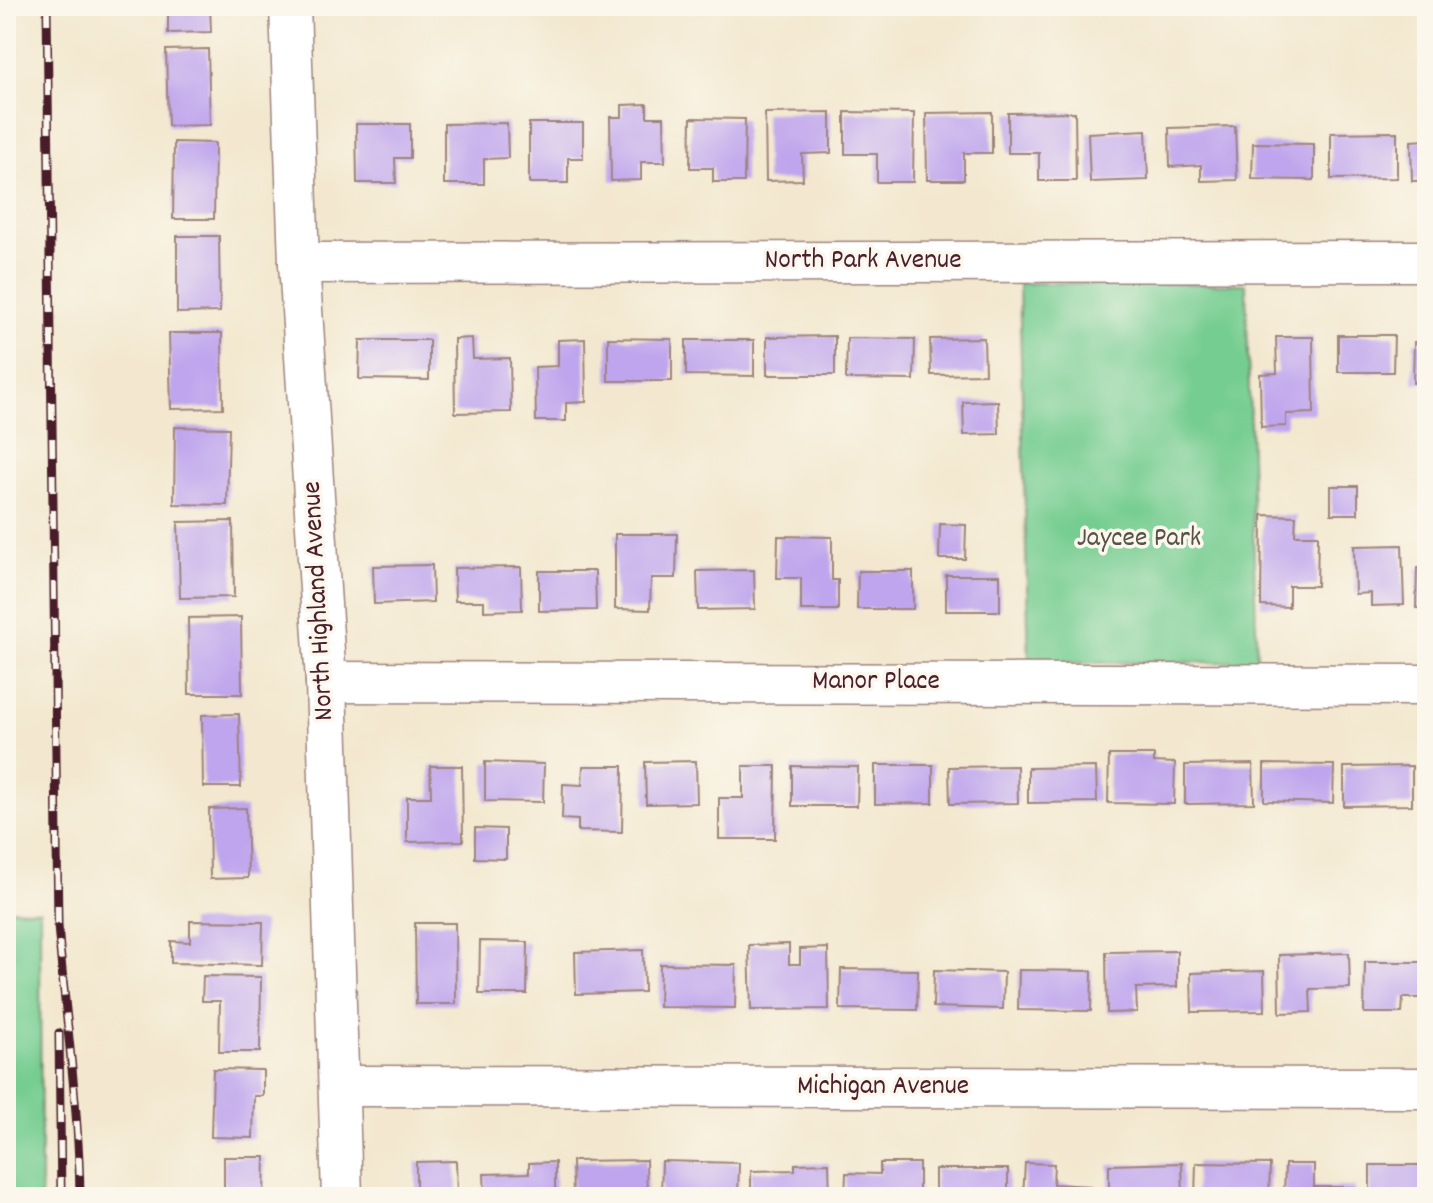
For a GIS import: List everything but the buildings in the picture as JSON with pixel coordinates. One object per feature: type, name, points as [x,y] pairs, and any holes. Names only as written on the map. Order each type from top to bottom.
[{"type":"street","name":"North Highland Avenue","points":[[290,6],[299,263],[326,682],[342,1197]]},
{"type":"street","name":"North Park Avenue","points":[[299,263],[1427,261]]},
{"type":"street","name":"Manor Place","points":[[326,682],[1427,685]]},
{"type":"street","name":"Michigan Avenue","points":[[340,1086],[1427,1088]]},
{"type":"green space","name":"Jaycee Park","points":[[1019,283],[1246,284],[1257,662],[1029,663]]},
{"type":"green space","points":[[6,909],[40,910],[41,1197],[6,1197]]},
{"type":"railway","points":[[47,6],[58,925],[80,1197]]},
{"type":"railway","points":[[59,1033],[61,1197]]}]
